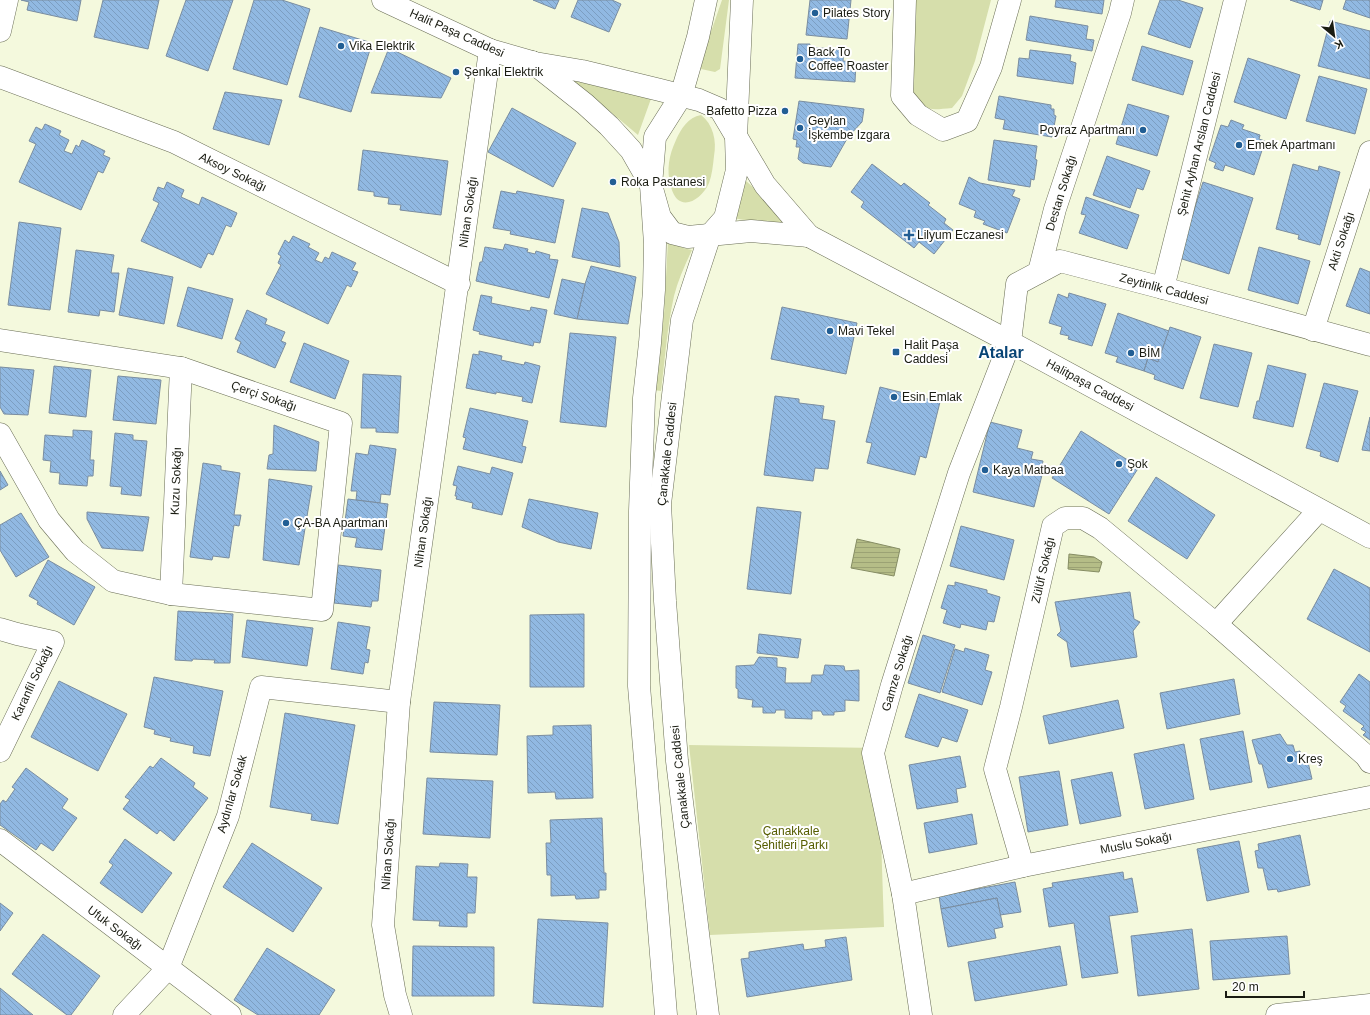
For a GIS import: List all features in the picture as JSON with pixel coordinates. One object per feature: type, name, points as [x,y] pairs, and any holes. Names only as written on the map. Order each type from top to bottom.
[{"type":"street","points":[[0,31],[7,0]]},
{"type":"street","name":"Halit Paşa Caddesi","points":[[383,0],[490,50],[532,62],[582,71],[682,96]]},
{"type":"street","name":"Çanakkale Caddesi","points":[[666,1015],[639,686],[640,511],[644,405],[650,344],[655,244],[651,185],[655,137],[682,96],[698,37],[706,0]]},
{"type":"street","name":"Çanakkale Caddesi","points":[[708,1015],[677,761],[665,601],[660,504],[682,320],[710,235],[726,218],[737,170],[736,137],[742,0]]},
{"type":"street","points":[[905,0],[902,96],[918,115],[943,130],[967,121],[991,67],[1010,0]]},
{"type":"street","name":"Destan Sokağı","points":[[1039,272],[1055,209],[1123,0]]},
{"type":"street","name":"Şehit Ayhan Arslan Caddesi","points":[[1163,288],[1235,0]]},
{"type":"street","name":"Nihan Sokağı","points":[[401,1015],[395,995],[383,925],[399,702],[459,284],[490,50]]},
{"type":"street","points":[[532,62],[585,104],[609,126],[631,150],[651,185],[660,217],[672,233],[688,237],[751,231],[809,236]]},
{"type":"street","name":"Aksoy Sokağı","points":[[0,77],[174,142],[459,284]]},
{"type":"street","points":[[682,96],[699,100],[720,109],[765,185],[809,236]]},
{"type":"street","name":"Akti Sokağı","points":[[1313,330],[1370,152]]},
{"type":"street","name":"Halitpaşa Caddesi","points":[[809,236],[1010,342],[1370,537]]},
{"type":"street","name":"Zeytinlik Caddesi","points":[[1010,342],[1018,284],[1060,261],[1370,345]]},
{"type":"street","name":"Çerçi Sokağı","points":[[0,340],[181,368],[341,423],[322,610],[171,594]]},
{"type":"street","name":"Gamze Sokağı","points":[[921,1015],[903,894],[873,753],[892,685],[959,473],[1010,342]]},
{"type":"street","name":"Kuzu Sokağı","points":[[171,594],[181,368]]},
{"type":"street","points":[[0,434],[49,520],[75,551],[113,581],[171,594]]},
{"type":"street","points":[[1320,510],[1216,624],[1366,756],[1370,762]]},
{"type":"street","name":"Zülüf Sokağı","points":[[1023,866],[995,769],[1013,700],[1053,526],[1065,518],[1082,518],[1100,528],[1216,624]]},
{"type":"street","name":"Karanfil Sokağı","points":[[0,629],[53,642],[0,751]]},
{"type":"street","name":"Aydınlar Sokak","points":[[124,1015],[168,968],[228,816],[261,687],[399,702]]},
{"type":"street","name":"Muslu Sokağı","points":[[903,894],[1023,866],[1370,797]]},
{"type":"street","name":"Ufuk Sokağı","points":[[0,840],[230,1015]]},
{"type":"street","points":[[1277,1015],[1370,1005]]},
{"type":"green space","points":[[722,0],[729,0],[720,69],[715,72],[701,69],[696,64],[712,29]]},
{"type":"green space","points":[[916,0],[991,0],[975,61],[962,96],[952,108],[933,109],[924,107],[910,93]]},
{"type":"green space","points":[[547,71],[652,96],[638,135],[580,86]]},
{"type":"green space","points":[[701,115],[709,123],[713,133],[715,150],[712,173],[709,183],[701,195],[690,202],[684,202],[679,200],[674,195],[669,181],[670,157],[676,140],[683,128],[692,118]]},
{"type":"green space","points":[[744,179],[797,228],[794,229],[733,218]]},
{"type":"green space","points":[[668,241],[683,248],[692,250],[674,296],[661,391],[654,390],[664,314]]},
{"type":"green space","name":"Çanakkale Şehitleri Parkı","points":[[689,745],[878,748],[884,927],[710,935]]},
{"type":"shaded area","points":[[857,539],[900,549],[894,576],[851,568]]},
{"type":"shaded area","points":[[1069,554],[1094,557],[1102,562],[1099,572],[1068,569]]},
{"type":"building","points":[[21,0],[81,0],[77,21],[27,10],[29,2]]},
{"type":"building","points":[[103,0],[159,0],[148,49],[94,37]]},
{"type":"building","points":[[186,0],[233,0],[208,71],[166,56]]},
{"type":"building","points":[[254,0],[282,0],[310,9],[287,85],[233,69]]},
{"type":"building","points":[[533,0],[559,0],[555,9]]},
{"type":"building","points":[[578,0],[612,0],[621,4],[609,32],[571,17]]},
{"type":"building","points":[[810,0],[851,0],[847,39],[806,35]]},
{"type":"building","points":[[1056,0],[1104,0],[1102,14],[1055,7]]},
{"type":"building","points":[[1160,0],[1178,0],[1203,8],[1190,48],[1148,34]]},
{"type":"building","points":[[1290,0],[1323,0],[1320,10]]},
{"type":"building","points":[[1346,0],[1370,0],[1370,18],[1343,9]]},
{"type":"building","points":[[1030,16],[1088,26],[1086,39],[1094,40],[1092,51],[1026,40]]},
{"type":"building","points":[[1330,21],[1370,31],[1370,79],[1318,66]]},
{"type":"building","points":[[320,27],[372,43],[351,112],[299,97]]},
{"type":"building","points":[[798,44],[810,44],[809,47],[844,50],[843,61],[856,62],[855,82],[795,78]]},
{"type":"building","points":[[1142,46],[1193,61],[1183,95],[1132,80]]},
{"type":"building","points":[[389,48],[451,78],[441,98],[371,93]]},
{"type":"building","points":[[1030,50],[1071,55],[1070,61],[1076,63],[1073,84],[1017,76],[1019,58],[1029,59]]},
{"type":"building","points":[[1248,58],[1300,75],[1286,119],[1234,102]]},
{"type":"building","points":[[1319,76],[1367,89],[1355,134],[1306,121]]},
{"type":"building","points":[[225,92],[282,100],[269,145],[213,129]]},
{"type":"building","points":[[999,96],[1051,105],[1051,109],[1054,109],[1054,115],[1056,116],[1052,137],[1003,129],[1005,120],[995,118]]},
{"type":"building","points":[[799,101],[864,109],[862,122],[848,137],[831,167],[803,163],[798,159],[800,147],[796,147],[797,140],[793,139]]},
{"type":"building","name":"Poyraz Apartmanı","points":[[1128,104],[1169,116],[1157,156],[1116,144]]},
{"type":"building","points":[[512,108],[576,143],[553,187],[488,152]]},
{"type":"building","name":"Emek Apartmanı","points":[[1231,120],[1244,125],[1242,129],[1260,135],[1259,139],[1265,141],[1254,175],[1225,165],[1223,171],[1214,168],[1216,163],[1209,160],[1221,125],[1228,127]]},
{"type":"building","points":[[45,124],[61,131],[59,135],[69,140],[64,151],[72,154],[76,145],[79,147],[82,140],[105,151],[103,155],[110,158],[103,173],[98,171],[81,210],[19,182],[36,144],[29,141],[36,127],[42,130]]},
{"type":"building","points":[[994,140],[1037,146],[1035,159],[1037,160],[1034,180],[1031,179],[1030,187],[988,180]]},
{"type":"building","points":[[363,150],[448,161],[441,215],[400,210],[401,205],[388,204],[389,198],[374,196],[374,192],[358,190]]},
{"type":"building","points":[[1107,156],[1150,171],[1143,190],[1137,188],[1130,208],[1093,195]]},
{"type":"building","points":[[872,164],[901,186],[904,183],[930,203],[928,205],[946,219],[944,223],[953,230],[934,254],[919,242],[914,248],[861,207],[864,202],[851,192]]},
{"type":"building","points":[[1293,164],[1318,171],[1319,166],[1340,172],[1320,245],[1298,239],[1299,235],[1276,229]]},
{"type":"building","points":[[969,177],[980,183],[1015,190],[1012,196],[1020,199],[1007,233],[983,224],[985,221],[974,217],[976,211],[959,204]]},
{"type":"building","points":[[167,182],[184,190],[181,197],[199,205],[202,197],[237,213],[231,227],[226,225],[213,255],[208,253],[201,268],[141,241],[159,203],[153,200],[158,187],[164,189]]},
{"type":"building","points":[[1203,182],[1253,198],[1229,274],[1179,258]]},
{"type":"building","points":[[501,191],[516,194],[517,191],[564,200],[555,243],[510,234],[511,231],[493,228]]},
{"type":"building","points":[[1086,197],[1139,215],[1127,249],[1079,233],[1086,215],[1081,214]]},
{"type":"building","points":[[582,208],[608,213],[619,242],[620,267],[572,257]]},
{"type":"building","points":[[19,222],[61,228],[50,310],[8,305]]},
{"type":"building","points":[[293,236],[310,244],[308,247],[319,253],[315,260],[322,263],[325,257],[329,259],[332,252],[356,263],[352,270],[358,272],[351,287],[347,285],[328,324],[266,294],[281,265],[278,263],[281,256],[278,254],[285,240],[289,243]]},
{"type":"building","points":[[505,244],[528,249],[527,252],[535,254],[536,251],[550,255],[549,259],[558,260],[549,298],[476,281],[485,247],[503,250]]},
{"type":"building","points":[[1259,247],[1310,261],[1298,304],[1248,290]]},
{"type":"building","points":[[76,250],[114,255],[111,273],[119,273],[114,312],[100,310],[99,316],[68,312]]},
{"type":"building","points":[[591,266],[636,277],[628,324],[577,319],[585,284]]},
{"type":"building","points":[[128,268],[173,277],[164,324],[119,315]]},
{"type":"building","points":[[1360,268],[1370,272],[1370,314],[1346,306]]},
{"type":"building","points":[[562,279],[585,284],[577,319],[554,314]]},
{"type":"building","points":[[188,287],[233,299],[222,339],[177,326]]},
{"type":"building","points":[[1069,293],[1106,304],[1092,346],[1068,339],[1069,336],[1060,334],[1062,327],[1049,323],[1058,294],[1068,298]]},
{"type":"building","points":[[481,295],[492,297],[491,303],[530,311],[531,307],[547,310],[540,343],[534,342],[533,346],[479,334],[480,332],[473,330]]},
{"type":"building","points":[[782,307],[857,323],[846,374],[771,359]]},
{"type":"building","points":[[247,310],[267,319],[265,324],[285,332],[281,341],[286,343],[275,368],[237,352],[241,342],[235,339]]},
{"type":"building","points":[[1118,313],[1169,331],[1158,362],[1148,358],[1144,371],[1116,362],[1118,357],[1105,353]]},
{"type":"building","points":[[1170,327],[1201,337],[1183,389],[1154,379],[1155,375],[1144,371],[1148,358],[1158,362]]},
{"type":"building","points":[[570,333],[616,337],[606,427],[560,422]]},
{"type":"building","points":[[304,343],[349,361],[335,399],[290,382]]},
{"type":"building","points":[[1214,344],[1252,353],[1238,407],[1200,398]]},
{"type":"building","points":[[479,351],[502,356],[501,360],[524,365],[525,362],[540,366],[532,403],[522,401],[523,397],[496,392],[496,394],[466,388],[473,354],[479,355]]},
{"type":"building","points":[[1268,365],[1306,374],[1293,427],[1253,418]]},
{"type":"building","points":[[54,366],[91,370],[86,417],[49,413]]},
{"type":"building","points":[[0,367],[34,370],[28,415],[4,414],[0,407]]},
{"type":"building","points":[[363,374],[401,376],[398,433],[376,432],[376,428],[361,428]]},
{"type":"building","points":[[118,376],[161,380],[156,424],[113,420]]},
{"type":"building","points":[[1324,383],[1358,391],[1338,462],[1320,456],[1321,452],[1306,448]]},
{"type":"building","points":[[880,387],[940,402],[926,458],[920,456],[915,475],[867,463],[872,443],[866,442]]},
{"type":"building","points":[[775,396],[799,399],[799,403],[824,406],[822,419],[835,421],[828,469],[815,468],[813,481],[764,475]]},
{"type":"building","points":[[470,408],[528,421],[522,446],[526,447],[522,463],[463,449],[466,438],[463,437]]},
{"type":"building","points":[[1370,417],[1370,451],[1362,450]]},
{"type":"building","points":[[990,422],[1022,430],[1017,448],[1033,452],[1031,459],[1043,461],[1042,466],[1044,467],[1034,507],[973,492]]},
{"type":"building","points":[[274,425],[319,442],[316,471],[267,469],[269,455],[273,454]]},
{"type":"building","points":[[73,430],[92,431],[90,460],[94,460],[93,476],[88,476],[87,486],[59,484],[60,473],[50,472],[51,461],[43,460],[45,435],[73,437]]},
{"type":"building","points":[[1081,431],[1139,467],[1109,514],[1052,478]]},
{"type":"building","points":[[115,433],[133,435],[133,440],[147,441],[141,496],[121,494],[122,487],[110,486]]},
{"type":"building","points":[[370,445],[396,449],[390,495],[381,494],[380,503],[356,500],[357,491],[351,491],[356,453],[368,455]]},
{"type":"building","points":[[203,463],[221,466],[221,470],[240,473],[234,515],[241,515],[239,526],[234,525],[229,558],[213,556],[212,560],[190,557]]},
{"type":"building","points":[[458,466],[490,474],[492,467],[513,473],[502,515],[472,508],[473,503],[456,499],[457,496],[455,496],[457,486],[453,485]]},
{"type":"building","points":[[0,471],[8,485],[0,490]]},
{"type":"building","points":[[1156,477],[1215,515],[1187,559],[1128,521]]},
{"type":"building","name":"ÇA-BA Apartmanı","points":[[269,479],[312,486],[299,565],[263,560]]},
{"type":"building","points":[[348,499],[388,504],[382,550],[355,547],[357,538],[343,536]]},
{"type":"building","points":[[529,499],[598,513],[591,549],[558,542],[522,527]]},
{"type":"building","points":[[757,507],[801,512],[791,594],[747,589]]},
{"type":"building","points":[[87,512],[149,517],[143,551],[102,548],[87,519]]},
{"type":"building","points":[[21,513],[49,557],[16,577],[0,550],[0,525]]},
{"type":"building","points":[[961,526],[1014,540],[1004,580],[950,566]]},
{"type":"building","points":[[48,560],[95,587],[74,625],[37,604],[38,601],[29,596]]},
{"type":"building","points":[[338,565],[381,570],[378,601],[372,601],[371,607],[334,603]]},
{"type":"building","points":[[1334,569],[1370,588],[1370,652],[1307,619]]},
{"type":"building","points":[[955,582],[987,590],[987,593],[1000,597],[994,622],[988,621],[986,630],[961,624],[960,628],[943,623],[947,610],[941,608],[948,585],[955,586]]},
{"type":"building","points":[[1130,592],[1134,619],[1140,622],[1133,631],[1137,657],[1071,667],[1067,642],[1057,635],[1061,631],[1055,602]]},
{"type":"building","points":[[178,611],[233,614],[230,663],[214,663],[215,660],[175,660]]},
{"type":"building","points":[[584,614],[584,687],[530,687],[530,615]]},
{"type":"building","points":[[247,620],[313,628],[307,666],[242,657]]},
{"type":"building","points":[[338,622],[370,627],[366,649],[370,650],[368,663],[365,662],[363,674],[331,669]]},
{"type":"building","points":[[759,634],[801,639],[798,658],[757,653]]},
{"type":"building","points":[[923,635],[955,645],[940,693],[908,683]]},
{"type":"building","points":[[965,648],[989,655],[985,670],[992,672],[982,705],[942,692],[955,649],[964,652]]},
{"type":"building","points":[[759,657],[777,658],[777,667],[786,668],[785,683],[811,683],[812,675],[823,675],[825,665],[844,666],[845,671],[859,670],[859,701],[845,700],[845,711],[834,712],[834,715],[823,715],[821,711],[812,711],[812,719],[785,718],[785,710],[776,710],[775,713],[763,713],[763,707],[752,707],[753,700],[738,698],[738,689],[736,688],[736,666],[754,665]]},
{"type":"building","points":[[1359,674],[1370,682],[1370,740],[1363,735],[1366,732],[1361,729],[1364,726],[1343,711],[1346,706],[1340,702]]},
{"type":"building","points":[[154,677],[223,691],[210,756],[193,753],[194,746],[170,741],[171,738],[154,734],[155,730],[144,727]]},
{"type":"building","points":[[1234,679],[1240,714],[1167,729],[1160,693]]},
{"type":"building","points":[[59,681],[127,714],[98,771],[31,737]]},
{"type":"building","points":[[919,694],[968,710],[957,742],[942,737],[938,747],[905,737]]},
{"type":"building","points":[[1118,700],[1124,728],[1049,744],[1043,716]]},
{"type":"building","points":[[434,702],[500,705],[497,755],[430,752]]},
{"type":"building","points":[[285,713],[355,725],[338,824],[311,820],[312,814],[270,807]]},
{"type":"building","points":[[591,725],[593,798],[556,799],[555,792],[528,793],[527,736],[553,735],[553,726]]},
{"type":"building","points":[[1243,731],[1252,782],[1210,790],[1200,739]]},
{"type":"building","points":[[1280,734],[1287,745],[1293,745],[1295,752],[1300,751],[1302,759],[1307,758],[1312,779],[1268,788],[1262,764],[1259,764],[1252,740]]},
{"type":"building","points":[[1184,744],[1194,799],[1145,809],[1134,754]]},
{"type":"building","points":[[960,756],[966,787],[956,789],[958,802],[917,809],[909,765]]},
{"type":"building","points":[[161,758],[195,783],[193,787],[208,798],[174,841],[160,830],[157,834],[123,809],[130,800],[125,797],[150,766],[153,768]]},
{"type":"building","points":[[26,768],[68,799],[62,808],[77,818],[53,851],[41,843],[36,850],[0,825],[0,804],[3,800],[6,802],[15,789],[12,787]]},
{"type":"building","points":[[1059,771],[1068,825],[1028,832],[1019,777]]},
{"type":"building","points":[[1112,772],[1121,816],[1080,824],[1071,780]]},
{"type":"building","points":[[427,778],[493,781],[490,838],[423,834]]},
{"type":"building","points":[[972,814],[977,844],[929,853],[924,823]]},
{"type":"building","points":[[602,818],[606,890],[599,890],[599,898],[576,899],[575,895],[551,896],[551,875],[547,875],[546,843],[551,843],[550,820]]},
{"type":"building","points":[[1300,835],[1310,885],[1278,892],[1277,889],[1268,890],[1263,868],[1258,868],[1255,851],[1259,850],[1258,844]]},
{"type":"building","points":[[125,839],[172,873],[142,913],[100,883],[113,865],[109,862]]},
{"type":"building","points":[[1239,841],[1249,892],[1207,901],[1197,849]]},
{"type":"building","points":[[252,843],[322,888],[293,932],[223,887]]},
{"type":"building","points":[[440,863],[468,864],[467,877],[477,877],[475,913],[467,913],[467,927],[439,926],[440,921],[413,920],[416,866],[439,867]]},
{"type":"building","points":[[1123,872],[1124,880],[1132,878],[1138,912],[1109,916],[1118,973],[1082,978],[1074,923],[1049,927],[1043,889],[1053,887],[1052,883]]},
{"type":"building","points":[[1015,882],[1021,912],[1000,915],[997,898],[941,909],[939,896]]},
{"type":"building","points":[[997,898],[1003,927],[994,929],[996,938],[948,947],[941,909]]},
{"type":"building","points":[[0,903],[13,913],[0,931]]},
{"type":"building","points":[[538,919],[608,923],[603,1007],[533,1003]]},
{"type":"building","points":[[1192,929],[1199,989],[1138,996],[1131,936]]},
{"type":"building","points":[[43,934],[100,976],[71,1015],[67,1015],[12,974]]},
{"type":"building","points":[[1287,936],[1290,974],[1213,980],[1210,941]]},
{"type":"building","points":[[846,937],[852,980],[747,997],[741,959],[749,958],[749,952],[803,944],[804,950],[826,947],[825,940]]},
{"type":"building","points":[[413,946],[494,947],[494,996],[412,996]]},
{"type":"building","points":[[1060,946],[1067,985],[975,1001],[968,962]]},
{"type":"building","points":[[267,948],[335,990],[319,1015],[258,1015],[234,1000]]},
{"type":"building","points":[[0,988],[33,1015],[0,1015]]},
{"type":"place","name":"Pilates Story","points":[[815,13]]},
{"type":"place","name":"Vika Elektrik","points":[[341,46]]},
{"type":"place","name":"Back To Coffee Roaster","points":[[800,59]]},
{"type":"place","name":"Şenkal Elektrik","points":[[456,72]]},
{"type":"place","name":"Bafetto Pizza","points":[[785,111]]},
{"type":"place","name":"Geylan İşkembe Izgara","points":[[800,128]]},
{"type":"place","name":"Poyraz Apartmanı","points":[[1143,130]]},
{"type":"place","name":"Emek Apartmanı","points":[[1239,145]]},
{"type":"place","name":"Roka Pastanesi","points":[[613,182]]},
{"type":"place","name":"Lilyum Eczanesi","points":[[909,235]]},
{"type":"place","name":"Mavi Tekel","points":[[830,331]]},
{"type":"place","name":"Hali̇t Paşa Caddesi̇","points":[[896,352]]},
{"type":"place","name":"BİM","points":[[1131,353]]},
{"type":"place","name":"Esin Emlak","points":[[894,397]]},
{"type":"place","name":"Şok","points":[[1119,464]]},
{"type":"place","name":"Kaya Matbaa","points":[[985,470]]},
{"type":"place","name":"ÇA-BA Apartmanı","points":[[286,523]]},
{"type":"place","name":"Kreş","points":[[1290,759]]},
{"type":"district","name":"Atalar","points":[[1001,352]]}]
